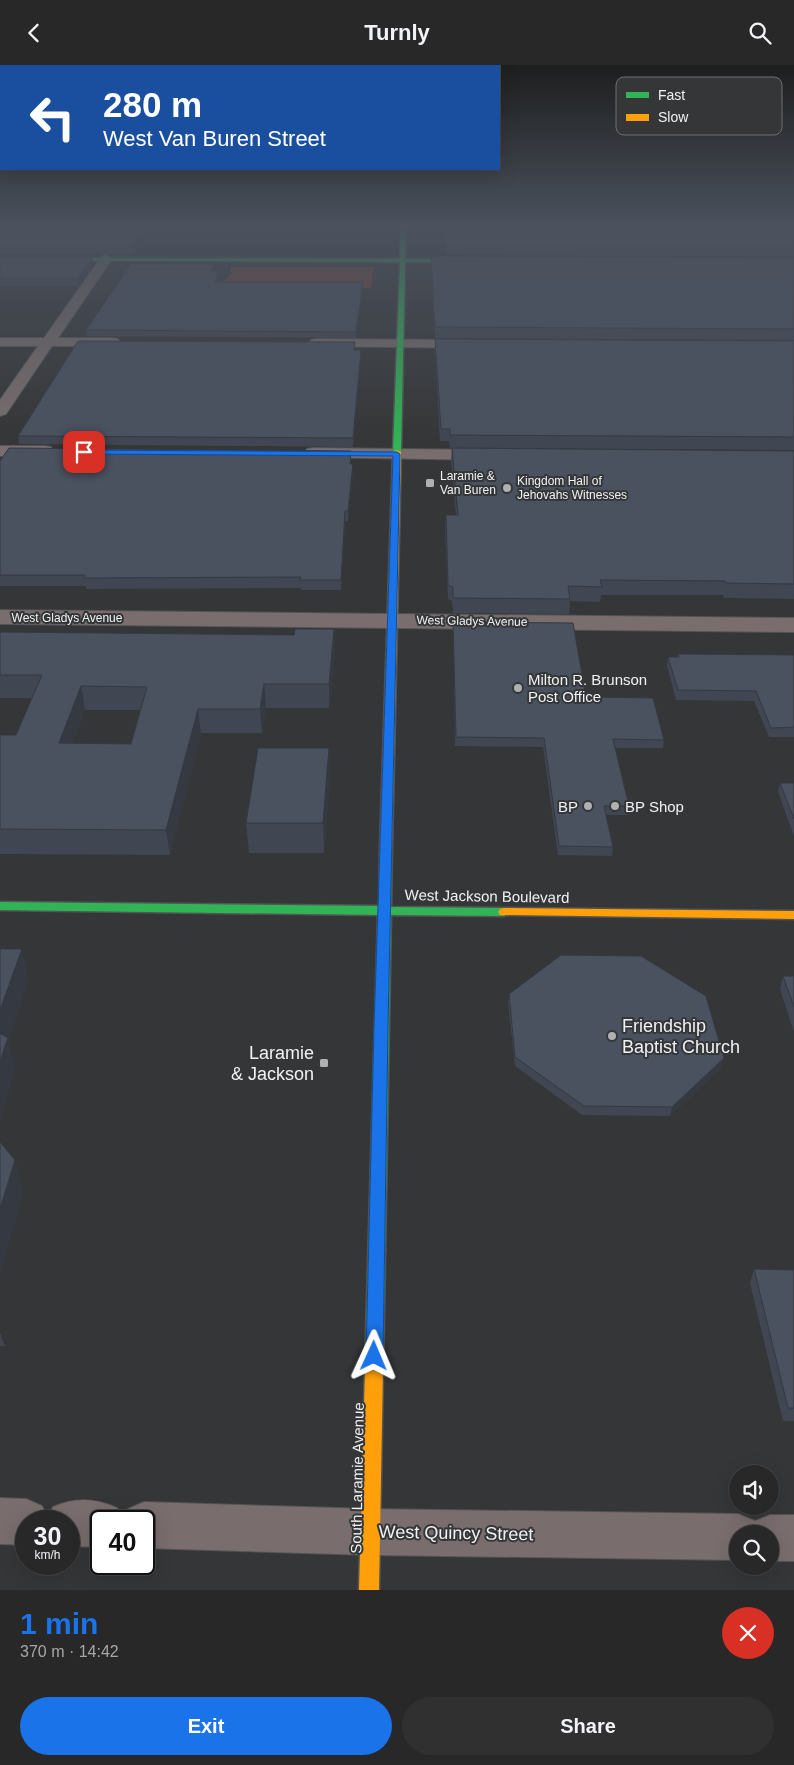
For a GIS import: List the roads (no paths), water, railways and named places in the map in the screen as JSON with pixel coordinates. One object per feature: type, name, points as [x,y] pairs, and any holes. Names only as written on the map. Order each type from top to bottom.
[{"type":"street","points":[[0,411],[79,298]]},
{"type":"street","name":"South Laramie Avenue","points":[[370,1590],[384,910],[402,298]]},
{"type":"street","points":[[0,342],[124,342]]},
{"type":"street","points":[[302,343],[491,344]]},
{"type":"street","points":[[0,451],[64,451]]},
{"type":"street","points":[[292,453],[504,455]]},
{"type":"street","name":"West Gladys Avenue","points":[[0,617],[794,625]]},
{"type":"street","name":"West Jackson Boulevard","points":[[0,906],[794,915]]},
{"type":"street","points":[[0,1521],[15,1522]]},
{"type":"street","name":"West Quincy Street","points":[[155,1525],[371,1532],[729,1537]]},
{"type":"street","points":[[779,1537],[794,1538]]},
{"type":"place","name":"Laramie & Van Buren","points":[[430,483]]},
{"type":"place","name":"Kingdom Hall of Jehovahs Witnesses","points":[[507,488]]},
{"type":"place","name":"Milton R. Brunson Post Office","points":[[518,688]]},
{"type":"place","name":"BP","points":[[588,806]]},
{"type":"place","name":"BP Shop","points":[[615,806]]},
{"type":"place","name":"Friendship Baptist Church","points":[[612,1036]]},
{"type":"place","name":"Laramie & Jackson","points":[[324,1063]]}]
